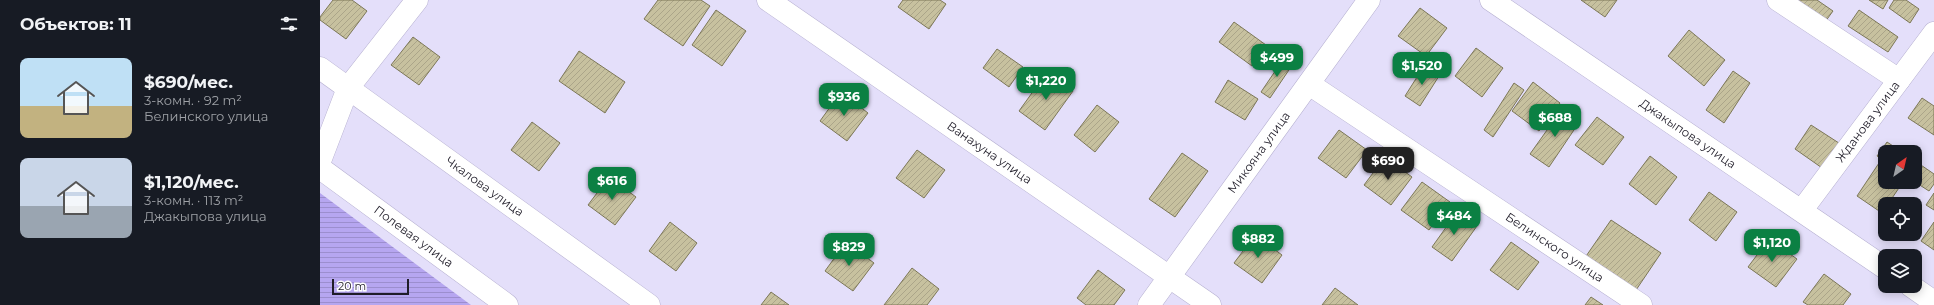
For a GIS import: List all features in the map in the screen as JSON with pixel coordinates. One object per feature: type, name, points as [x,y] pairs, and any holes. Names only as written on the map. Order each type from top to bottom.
[{"type":"street","points":[[320,161],[348,88],[417,0]]},
{"type":"street","name":"Ванахуна улица","points":[[768,0],[1210,305]]},
{"type":"street","name":"Микояна улица","points":[[1150,305],[1168,277],[1369,0]]},
{"type":"street","name":"Джакыпова улица","points":[[1490,0],[1802,210],[1878,263]]},
{"type":"street","points":[[1778,0],[1898,80]]},
{"type":"street","name":"Жданова улица","points":[[1802,210],[1934,33]]},
{"type":"street","name":"Чкалова улица","points":[[320,68],[649,305]]},
{"type":"street","name":"Белинского улица","points":[[1309,84],[1641,305]]},
{"type":"street","name":"Полевая улица","points":[[320,168],[507,305]]},
{"type":"street","points":[[1921,293],[1934,302]]},
{"type":"shaded area","points":[[320,193],[471,305],[320,305]]},
{"type":"building","points":[[333,0],[352,0],[367,11],[346,39],[320,20],[320,17]]},
{"type":"building","points":[[658,0],[701,0],[710,6],[683,46],[644,19]]},
{"type":"building","points":[[903,0],[940,0],[946,4],[929,29],[898,7]]},
{"type":"building","points":[[1581,0],[1617,0],[1605,17]]},
{"type":"building","points":[[1793,0],[1817,0],[1833,11],[1825,22]]},
{"type":"building","points":[[1869,0],[1888,0],[1883,9]]},
{"type":"building","points":[[1894,0],[1906,0],[1919,9],[1910,23],[1889,8]]},
{"type":"building","points":[[1420,8],[1447,28],[1426,56],[1398,36]]},
{"type":"building","points":[[716,10],[746,31],[722,66],[692,45]]},
{"type":"building","points":[[1859,10],[1898,37],[1888,52],[1848,26]]},
{"type":"building","points":[[1234,22],[1266,45],[1252,66],[1219,42]]},
{"type":"building","points":[[1689,30],[1725,60],[1704,86],[1668,56]]},
{"type":"building","points":[[413,37],[440,57],[419,85],[391,65]]},
{"type":"building","points":[[1476,48],[1503,68],[1482,97],[1455,76]]},
{"type":"building","points":[[997,49],[1023,67],[1009,87],[983,68]]},
{"type":"building","points":[[579,51],[625,82],[605,113],[559,81]]},
{"type":"building","points":[[1284,58],[1293,64],[1270,98],[1261,92]]},
{"type":"building","points":[[1424,66],[1439,76],[1420,106],[1405,96]]},
{"type":"building","points":[[1733,71],[1750,83],[1724,123],[1706,110]]},
{"type":"building","points":[[1047,72],[1073,91],[1045,130],[1019,111]]},
{"type":"building","points":[[1228,80],[1258,99],[1245,120],[1215,102]]},
{"type":"building","points":[[1533,82],[1560,103],[1539,131],[1512,111]]},
{"type":"building","points":[[1514,83],[1524,90],[1493,137],[1484,130]]},
{"type":"building","points":[[841,92],[868,113],[847,141],[820,121]]},
{"type":"building","points":[[1922,98],[1934,106],[1934,135],[1908,118]]},
{"type":"building","points":[[1097,105],[1119,122],[1095,152],[1074,135]]},
{"type":"building","points":[[1562,109],[1580,121],[1549,167],[1530,154]]},
{"type":"building","points":[[1597,117],[1624,137],[1603,165],[1575,145]]},
{"type":"building","points":[[532,122],[560,143],[539,171],[511,150]]},
{"type":"building","points":[[1811,125],[1842,145],[1825,170],[1795,149]]},
{"type":"building","points":[[1339,130],[1367,150],[1346,178],[1318,158]]},
{"type":"building","points":[[917,150],[945,170],[924,198],[896,178]]},
{"type":"building","points":[[1182,153],[1208,171],[1175,217],[1149,199]]},
{"type":"building","points":[[1650,156],[1677,177],[1656,205],[1629,184]]},
{"type":"building","points":[[1385,157],[1412,177],[1391,205],[1364,185]]},
{"type":"building","points":[[1878,164],[1878,189],[1898,189],[1893,197],[1878,197],[1878,210],[1857,196]]},
{"type":"building","points":[[1922,166],[1934,174],[1934,184],[1929,191],[1922,186]]},
{"type":"building","points":[[609,177],[636,197],[615,225],[588,205]]},
{"type":"building","points":[[1422,182],[1450,202],[1429,230],[1401,210]]},
{"type":"building","points":[[1709,192],[1737,212],[1716,241],[1689,220]]},
{"type":"building","points":[[1934,193],[1934,210],[1926,205]]},
{"type":"building","points":[[1457,212],[1477,226],[1452,261],[1432,247]]},
{"type":"building","points":[[1611,220],[1661,253],[1632,296],[1582,262]]},
{"type":"building","points":[[670,222],[697,243],[676,271],[649,251]]},
{"type":"building","points":[[1934,222],[1934,250],[1921,241]]},
{"type":"building","points":[[1255,235],[1282,255],[1262,283],[1234,263]]},
{"type":"building","points":[[1769,239],[1797,259],[1776,287],[1748,267]]},
{"type":"building","points":[[846,242],[874,263],[853,291],[825,271]]},
{"type":"building","points":[[1511,242],[1539,262],[1518,290],[1490,270]]},
{"type":"building","points":[[912,268],[939,289],[927,305],[884,305]]},
{"type":"building","points":[[1098,270],[1125,290],[1114,305],[1086,305],[1077,298]]},
{"type":"building","points":[[1824,274],[1851,294],[1843,305],[1808,305],[1803,302]]},
{"type":"building","points":[[1335,288],[1358,305],[1322,305]]},
{"type":"building","points":[[771,292],[789,305],[761,305]]},
{"type":"building","points":[[1591,297],[1603,305],[1585,305]]}]
